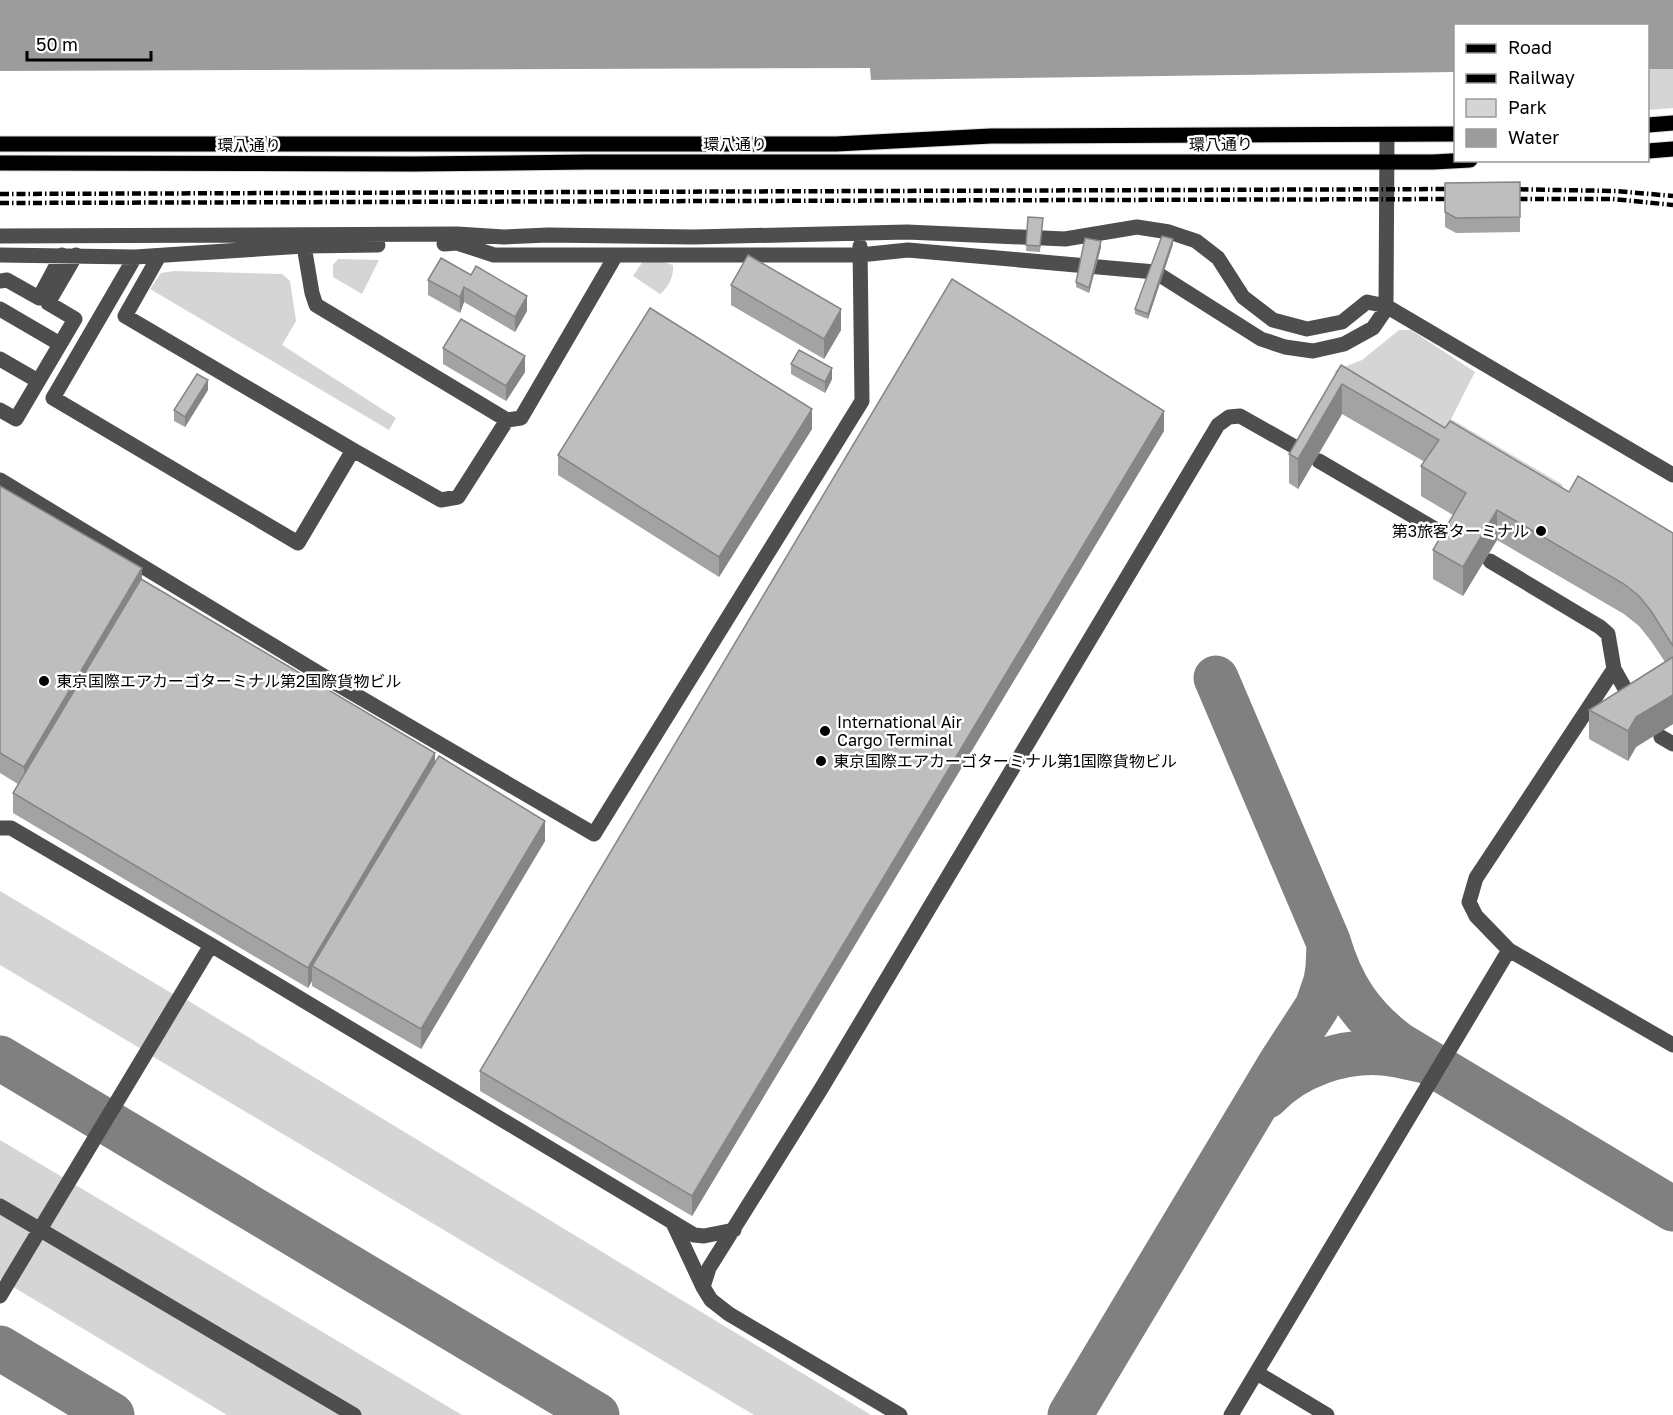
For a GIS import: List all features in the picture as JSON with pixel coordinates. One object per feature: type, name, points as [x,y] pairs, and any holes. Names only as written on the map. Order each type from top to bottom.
[{"type":"main road","points":[[1649,125],[1673,123]]},
{"type":"main road","name":"環八通り","points":[[0,144],[836,144],[991,136],[1454,134]]},
{"type":"main road","points":[[1649,151],[1673,149]]},
{"type":"main road","name":"環八通り","points":[[0,163],[1454,160]]},
{"type":"street","points":[[0,255],[135,257],[304,246],[457,243],[494,255],[860,255],[908,250],[1155,272],[1261,339],[1285,347],[1313,351],[1344,344],[1373,328],[1384,312],[1386,306],[1387,135]]},
{"type":"street","points":[[0,236],[457,234],[504,237],[694,237],[907,232],[1065,239],[1137,227],[1169,232],[1196,241],[1218,258],[1243,297],[1273,320],[1307,329],[1342,322],[1367,302],[1386,306],[1673,475]]},
{"type":"street","points":[[0,480],[320,674],[594,834],[862,401],[860,234]]},
{"type":"street","points":[[304,246],[316,305],[507,420],[521,418],[616,255]]},
{"type":"street","points":[[0,281],[7,280],[39,298],[69,255]]},
{"type":"street","points":[[0,410],[16,419],[75,319],[48,303],[69,255]]},
{"type":"street","points":[[159,256],[125,316],[441,500],[458,497],[507,420]]},
{"type":"street","points":[[135,257],[54,398],[298,543],[353,450]]},
{"type":"street","points":[[0,309],[60,344]]},
{"type":"street","points":[[0,359],[38,381]]},
{"type":"street","points":[[703,1287],[709,1268],[821,1089],[1218,424],[1229,417],[1240,416],[1295,447]]},
{"type":"street","points":[[1319,461],[1447,536]]},
{"type":"street","points":[[0,495],[139,580]]},
{"type":"street","points":[[1490,561],[1608,634],[1614,669],[1634,702]]},
{"type":"street","points":[[1614,669],[1476,878],[1469,902],[1476,916],[1509,950],[1673,1045]]},
{"type":"street","points":[[0,828],[11,828],[211,945],[694,1235],[704,1236],[734,1230]]},
{"type":"street","points":[[0,1296],[211,945]]},
{"type":"street","points":[[1231,1415],[1509,950]]},
{"type":"street","points":[[0,1206],[354,1415]]},
{"type":"street","points":[[673,1222],[711,1300],[729,1314],[900,1415]]},
{"type":"street","points":[[1257,1373],[1327,1415]]},
{"type":"green space","points":[[1649,69],[1673,69],[1673,108],[1649,110]]},
{"type":"green space","points":[[338,259],[379,260],[362,294],[333,277],[333,265]]},
{"type":"green space","points":[[643,261],[673,265],[670,281],[660,294],[633,276]]},
{"type":"green space","points":[[174,271],[282,274],[290,281],[296,321],[282,345],[396,418],[389,430],[150,289],[161,273]]},
{"type":"green space","points":[[1399,330],[1411,330],[1475,372],[1451,419],[1563,485],[1552,501],[1334,371],[1362,360]]},
{"type":"green space","points":[[0,891],[173,994],[143,1050],[0,965]]},
{"type":"green space","points":[[187,1000],[871,1415],[754,1415],[152,1056]]},
{"type":"green space","points":[[0,1140],[462,1415],[227,1415],[0,1279]]},
{"type":"water","points":[[0,0],[1673,0],[1673,69],[1649,69],[1649,24],[1454,24],[1454,72],[871,80],[870,68],[0,71]]},
{"type":"building","points":[[1520,182],[1520,217],[1456,218],[1445,212],[1445,183]]},
{"type":"building","points":[[1028,217],[1043,218],[1040,246],[1026,245]]},
{"type":"building","points":[[1162,236],[1173,239],[1148,314],[1135,309]]},
{"type":"building","points":[[1085,238],[1101,241],[1089,288],[1076,282]]},
{"type":"building","points":[[748,255],[841,309],[824,339],[731,285]]},
{"type":"building","points":[[441,258],[471,275],[476,266],[527,296],[515,317],[464,287],[460,297],[428,280]]},
{"type":"building","name":"東京国際エアカーゴターミナル第1国際貨物ビル","points":[[952,279],[1164,411],[692,1196],[480,1071]]},
{"type":"building","points":[[650,308],[812,409],[719,557],[558,455]]},
{"type":"building","points":[[461,319],[525,356],[506,386],[443,348]]},
{"type":"building","points":[[799,350],[832,368],[825,382],[791,364]]},
{"type":"building","points":[[1341,365],[1445,428],[1450,421],[1569,492],[1578,476],[1673,533],[1673,646],[1651,611],[1639,596],[1624,584],[1497,510],[1463,567],[1433,550],[1466,493],[1421,466],[1439,440],[1342,384],[1298,459],[1289,454]]},
{"type":"building","points":[[197,374],[208,380],[185,417],[174,410]]},
{"type":"building","name":"東京国際エアカーゴターミナル第2国際貨物ビル","points":[[0,486],[142,568],[24,767],[0,753]]},
{"type":"building","points":[[141,579],[435,753],[308,968],[13,793]]},
{"type":"building","points":[[1673,657],[1673,695],[1636,717],[1628,731],[1589,710]]},
{"type":"building","points":[[439,756],[545,821],[421,1029],[312,966]]},
{"type":"taxiway","points":[[1216,678],[1328,941],[1339,972],[1363,1011],[1398,1044],[1673,1209]]},
{"type":"taxiway","points":[[1070,1415],[1280,1064],[1317,1007],[1326,981],[1329,944]]},
{"type":"taxiway","points":[[1267,1096],[1278,1085],[1305,1068],[1336,1057],[1383,1053],[1420,1060]]},
{"type":"taxiway","points":[[0,1058],[597,1415]]},
{"type":"taxiway","points":[[0,1348],[112,1415]]},
{"type":"railway","points":[[0,194],[1461,189]]},
{"type":"railway","points":[[1503,189],[1616,191],[1673,196]]},
{"type":"railway","points":[[0,203],[1460,199]]},
{"type":"railway","points":[[1502,199],[1613,199],[1673,205]]},
{"type":"place","name":"第3旅客ターミナル","points":[[1541,531]]},
{"type":"place","name":"東京国際エアカーゴターミナル第2国際貨物ビル","points":[[44,681]]},
{"type":"place","name":"International Air Cargo Terminal","points":[[825,731]]},
{"type":"place","name":"東京国際エアカーゴターミナル第1国際貨物ビル","points":[[821,761]]}]
